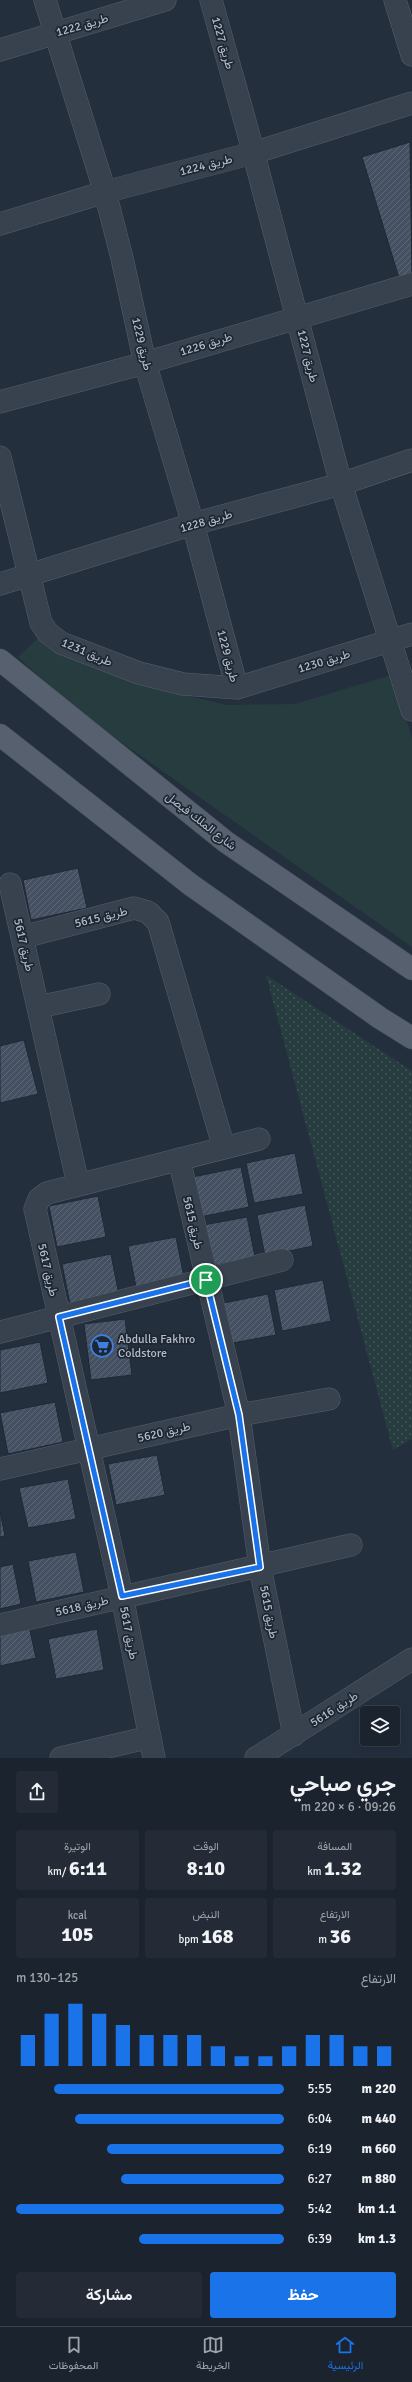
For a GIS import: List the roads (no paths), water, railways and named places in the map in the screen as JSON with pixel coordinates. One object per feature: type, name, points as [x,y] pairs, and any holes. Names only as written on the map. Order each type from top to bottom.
[{"type":"main road","name":"شارع الملك فيصل","points":[[0,660],[226,842],[412,969]]},
{"type":"main road","points":[[0,735],[191,885],[380,1018],[412,1038]]},
{"type":"street","name":"طريق 1229","points":[[45,0],[105,192],[122,258],[145,363],[193,524],[237,688]]},
{"type":"street","name":"طريق 1222","points":[[0,50],[165,0]]},
{"type":"street","name":"طريق 1227","points":[[211,0],[298,317],[341,484],[389,642],[412,710]]},
{"type":"street","points":[[395,0],[412,56]]},
{"type":"street","name":"طريق 1224","points":[[0,224],[105,192],[253,153],[412,103]]},
{"type":"street","name":"طريق 1226","points":[[0,402],[145,363],[412,284]]},
{"type":"street","name":"طريق 1231","points":[[0,457],[41,623],[48,633],[61,643],[139,673],[176,682],[237,688]]},
{"type":"street","name":"طريق 1228","points":[[0,584],[30,576],[193,524],[341,484],[412,460]]},
{"type":"street","name":"طريق 1230","points":[[237,688],[412,634]]},
{"type":"street","name":"طريق 5617","points":[[10,884],[78,1184]]},
{"type":"street","name":"طريق 5615","points":[[22,937],[134,908],[148,912],[158,922],[224,1148]]},
{"type":"street","points":[[38,1007],[99,994]]},
{"type":"street","name":"طريق 5617","points":[[154,1758],[122,1596],[35,1209],[39,1199],[47,1193],[259,1139]]},
{"type":"street","name":"طريق 5615","points":[[179,1159],[206,1280],[239,1415],[260,1567],[294,1735]]},
{"type":"street","points":[[0,1332],[282,1260]]},
{"type":"street","name":"طريق 5620","points":[[0,1469],[239,1415],[329,1399]]},
{"type":"street","name":"طريق 5618","points":[[0,1625],[122,1596],[260,1567],[352,1545]]},
{"type":"street","name":"طريق 5616","points":[[256,1758],[412,1659]]},
{"type":"street","points":[[61,1758],[150,1737]]},
{"type":"place","name":"Abdulla Fakhro Coldstore","points":[[102,1346]]}]
